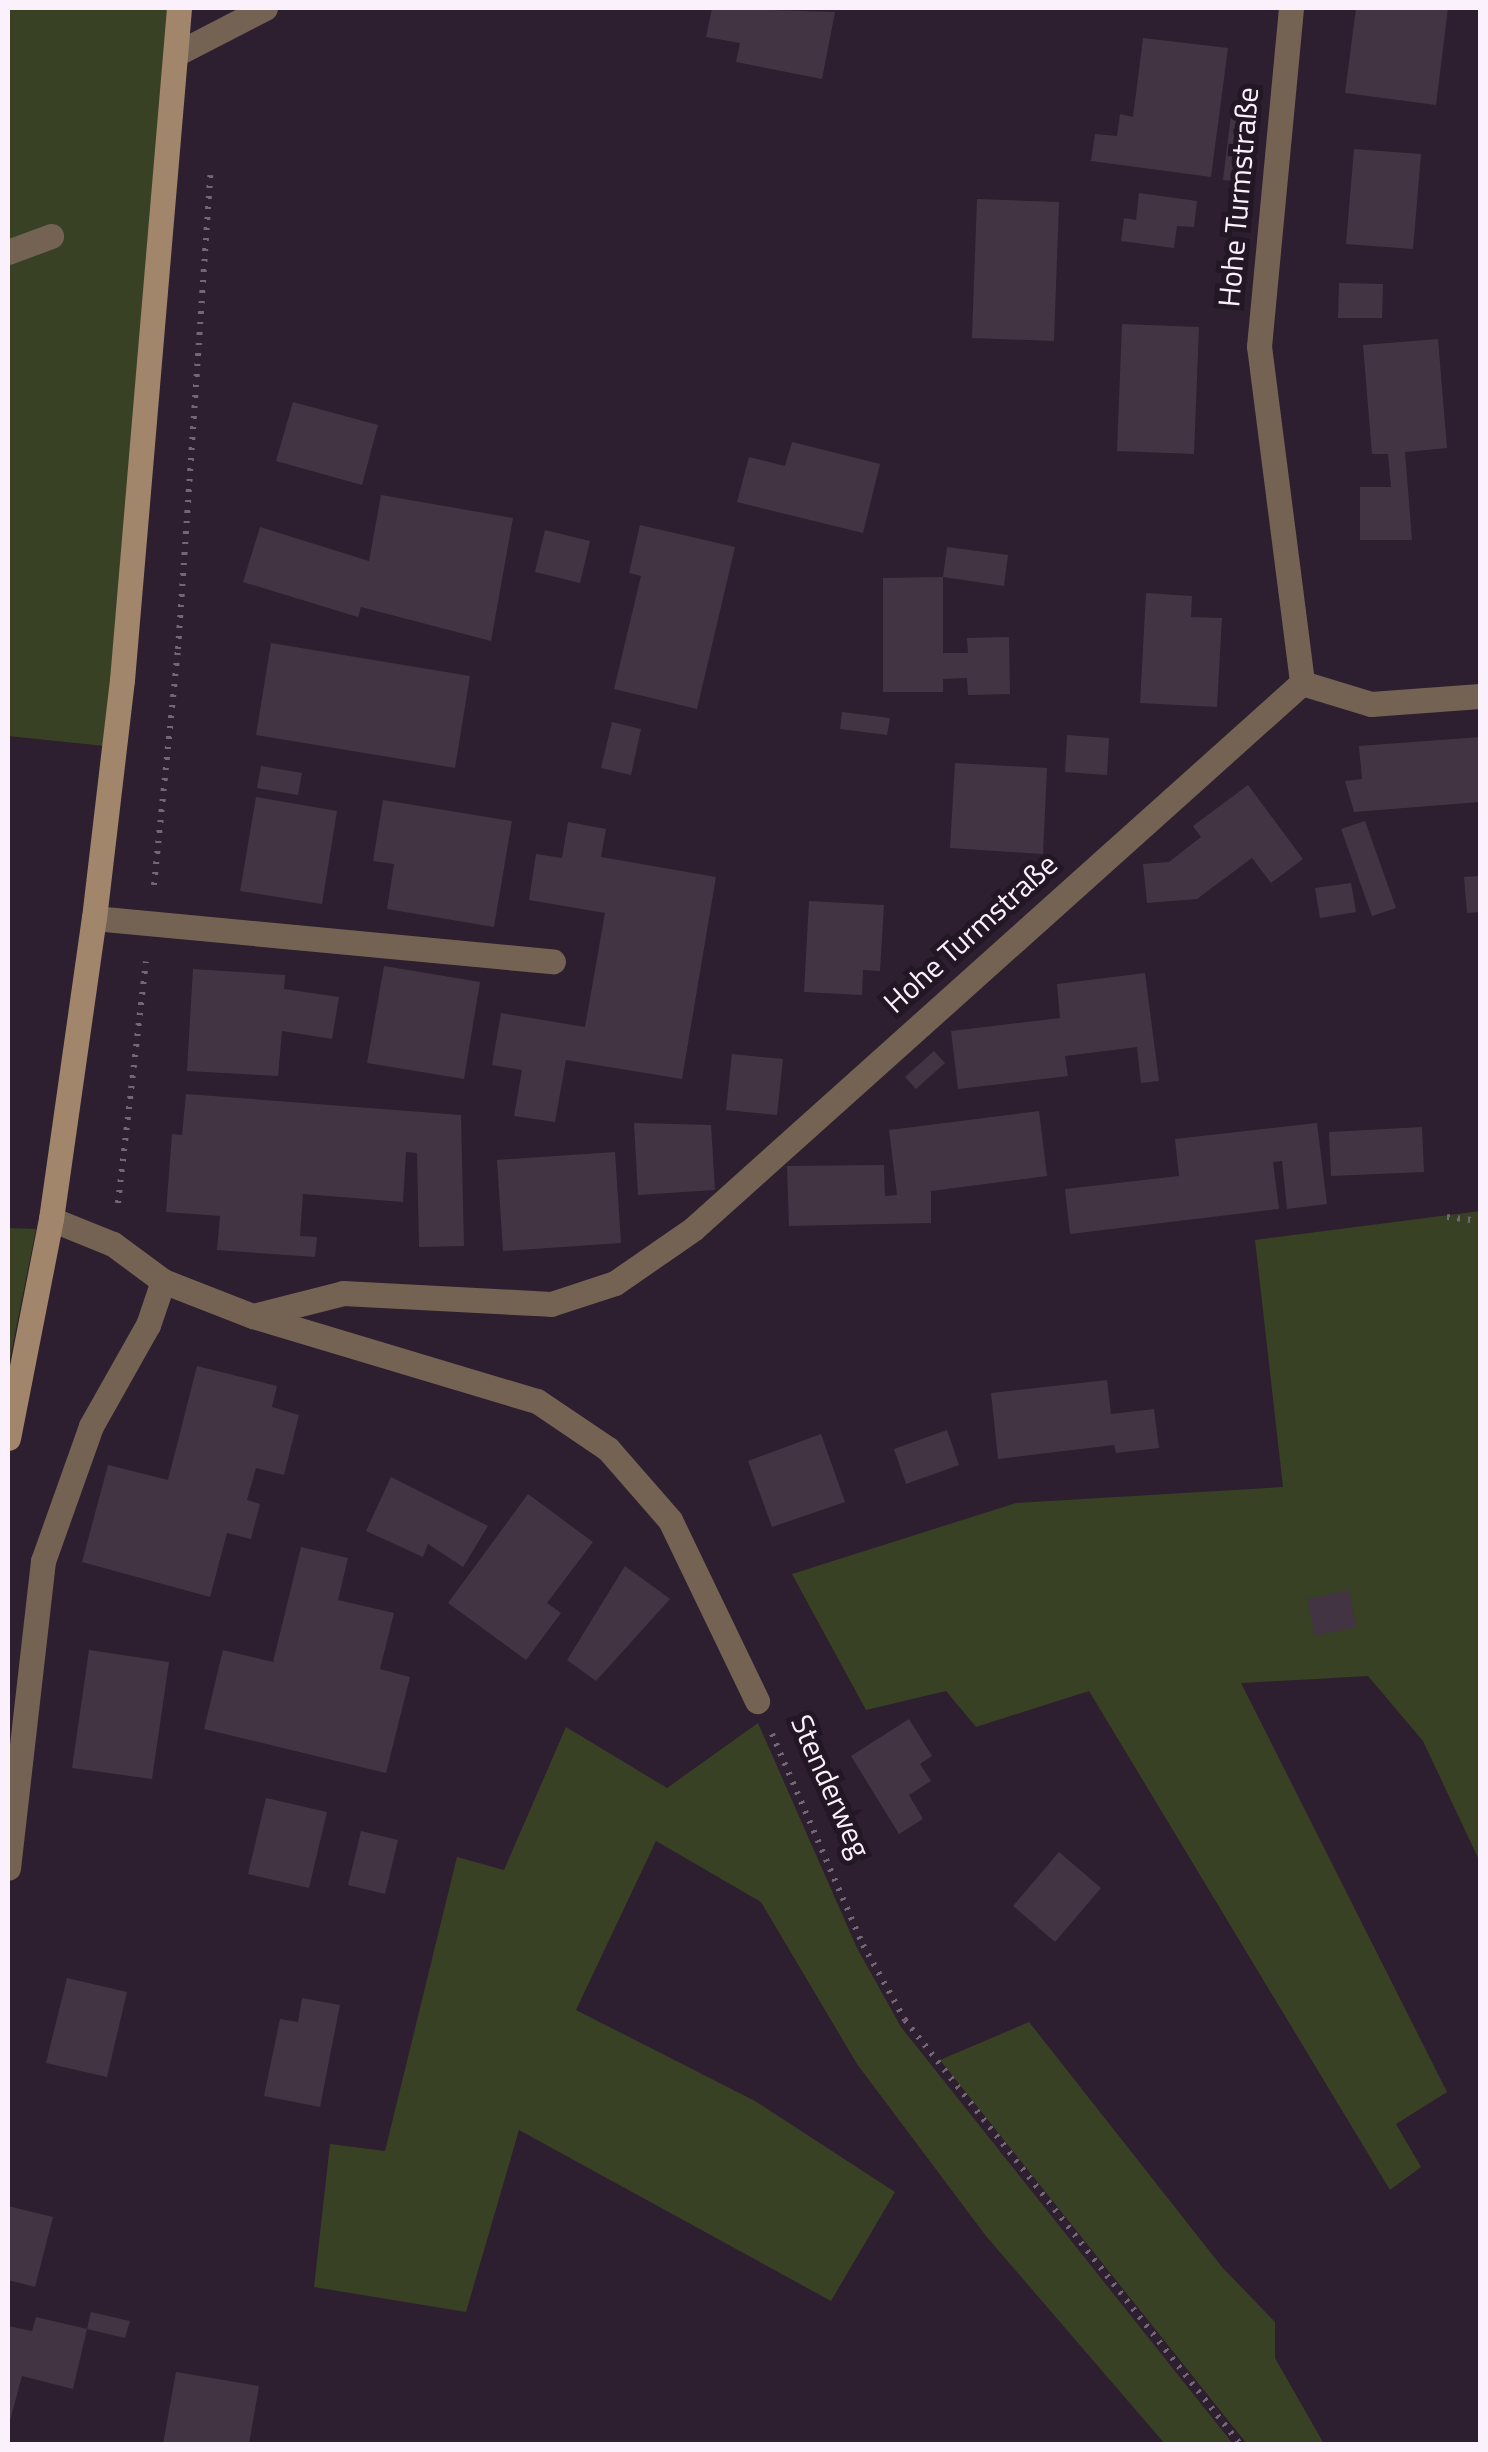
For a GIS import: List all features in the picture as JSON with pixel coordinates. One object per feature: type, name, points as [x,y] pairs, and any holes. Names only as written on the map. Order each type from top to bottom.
[{"type":"main road","points":[[8,1438],[51,1219],[94,918],[180,8]]},
{"type":"street","points":[[176,54],[265,8]]},
{"type":"street","name":"Hohe Turmstraße","points":[[253,1316],[343,1293],[551,1304],[628,1276],[694,1230],[1081,875],[1302,683],[1259,346],[1292,8]]},
{"type":"street","points":[[8,252],[51,236]]},
{"type":"street","points":[[1302,683],[1370,704],[1480,696]]},
{"type":"street","points":[[94,918],[552,961]]},
{"type":"street","points":[[51,1219],[113,1244],[162,1281],[253,1316]]},
{"type":"street","points":[[8,1868],[44,1561],[91,1426],[148,1324],[162,1281]]},
{"type":"street","name":"Stenderweg","points":[[253,1316],[537,1401],[608,1448],[670,1520],[757,1701]]},
{"type":"path","points":[[113,1244],[178,649],[211,172]]},
{"type":"path","points":[[1447,1217],[1480,1221]]},
{"type":"path","name":"Stenderweg","points":[[757,1701],[864,1945],[905,2020],[1240,2444]]},
{"type":"green space","points":[[8,8],[179,8],[114,747],[8,736]]},
{"type":"green space","points":[[1480,1211],[1480,1862],[1423,1741],[1368,1676],[1241,1683],[1447,2092],[1396,2124],[1421,2167],[1390,2190],[1089,1691],[976,1727],[946,1691],[866,1710],[792,1574],[1016,1503],[1283,1487],[1255,1240]]},
{"type":"green space","points":[[8,1228],[36,1229],[8,1369]]},
{"type":"green space","points":[[758,1723],[857,1948],[901,2027],[1233,2444],[1165,2444],[986,2236],[857,2064],[761,1902],[656,1841],[576,2010],[755,2101],[895,2192],[831,2301],[519,2130],[466,2312],[314,2287],[330,2144],[385,2151],[457,1857],[504,1870],[566,1727],[667,1788]]},
{"type":"green space","points":[[1029,2022],[1222,2267],[1275,2322],[1275,2358],[1324,2444],[1247,2444],[940,2060]]},
{"type":"building","points":[[712,8],[835,12],[822,79],[736,62],[740,43],[706,37]]},
{"type":"building","points":[[1356,8],[1448,8],[1436,105],[1345,93]]},
{"type":"building","points":[[1143,38],[1228,48],[1211,177],[1091,161],[1095,134],[1117,136],[1120,114],[1133,117]]},
{"type":"building","points":[[1232,107],[1256,111],[1247,182],[1223,180]]},
{"type":"building","points":[[1354,149],[1421,154],[1413,249],[1346,244]]},
{"type":"building","points":[[1139,193],[1197,201],[1194,227],[1177,226],[1174,248],[1121,241],[1124,218],[1136,220]]},
{"type":"building","points":[[977,199],[1059,202],[1054,341],[972,338]]},
{"type":"building","points":[[1339,283],[1383,284],[1382,318],[1338,318]]},
{"type":"building","points":[[1122,324],[1199,327],[1194,454],[1117,451]]},
{"type":"building","points":[[1438,339],[1447,448],[1405,452],[1412,540],[1360,540],[1360,487],[1391,487],[1388,454],[1372,454],[1363,345]]},
{"type":"building","points":[[293,402],[378,425],[362,485],[276,461]]},
{"type":"building","points":[[792,442],[880,464],[863,533],[737,502],[749,457],[785,466]]},
{"type":"building","points":[[381,495],[513,518],[491,641],[361,607],[358,617],[243,582],[260,527],[369,561]]},
{"type":"building","points":[[640,525],[735,547],[697,709],[614,689],[641,576],[629,573]]},
{"type":"building","points":[[545,530],[590,541],[580,583],[535,572]]},
{"type":"building","points":[[947,547],[1008,555],[1004,586],[943,577]]},
{"type":"building","points":[[943,577],[943,653],[968,653],[967,638],[1009,637],[1010,694],[968,695],[967,678],[943,679],[943,692],[883,692],[883,578]]},
{"type":"building","points":[[1146,593],[1192,596],[1191,617],[1222,618],[1217,707],[1140,703]]},
{"type":"building","points":[[271,643],[470,676],[455,768],[256,735]]},
{"type":"building","points":[[842,712],[890,718],[887,735],[840,729]]},
{"type":"building","points":[[612,722],[641,729],[631,775],[601,768]]},
{"type":"building","points":[[1067,735],[1109,738],[1107,775],[1065,772]]},
{"type":"building","points":[[1480,737],[1480,802],[1354,812],[1345,781],[1362,779],[1359,746]]},
{"type":"building","points":[[955,763],[1047,768],[1043,854],[950,848]]},
{"type":"building","points":[[261,766],[302,773],[298,795],[257,788]]},
{"type":"building","points":[[1248,785],[1303,859],[1271,883],[1252,858],[1197,899],[1147,903],[1143,864],[1169,862],[1201,837],[1193,826]]},
{"type":"building","points":[[256,797],[337,811],[322,904],[240,891]]},
{"type":"building","points":[[383,800],[512,821],[494,927],[387,909],[394,864],[373,861]]},
{"type":"building","points":[[1365,821],[1396,908],[1372,916],[1341,829]]},
{"type":"building","points":[[568,822],[606,829],[601,857],[716,877],[682,1079],[566,1060],[555,1122],[514,1116],[522,1070],[492,1065],[501,1013],[585,1027],[605,913],[529,900],[536,854],[562,858]]},
{"type":"building","points":[[1480,876],[1480,912],[1467,913],[1464,877]]},
{"type":"building","points":[[1351,883],[1356,912],[1320,918],[1315,888]]},
{"type":"building","points":[[809,901],[884,905],[880,971],[863,970],[862,995],[804,992]]},
{"type":"building","points":[[384,966],[480,982],[464,1079],[367,1063]]},
{"type":"building","points":[[193,969],[285,975],[284,989],[339,997],[332,1039],[282,1031],[278,1076],[187,1071]]},
{"type":"building","points":[[1145,973],[1159,1081],[1141,1083],[1137,1047],[1065,1056],[1068,1076],[958,1089],[951,1031],[1060,1018],[1057,984]]},
{"type":"building","points":[[934,1051],[945,1063],[916,1089],[905,1077]]},
{"type":"building","points":[[732,1054],[783,1059],[777,1115],[726,1110]]},
{"type":"building","points":[[186,1094],[461,1115],[464,1246],[419,1247],[417,1153],[406,1152],[403,1202],[303,1194],[300,1236],[317,1237],[315,1257],[217,1250],[220,1216],[166,1212],[172,1134],[182,1135]]},
{"type":"building","points":[[1039,1111],[1047,1176],[931,1191],[931,1223],[789,1226],[787,1166],[884,1165],[885,1196],[897,1195],[889,1130]]},
{"type":"building","points":[[634,1123],[711,1125],[715,1190],[638,1195]]},
{"type":"building","points":[[1317,1123],[1327,1204],[1287,1209],[1282,1161],[1273,1162],[1279,1209],[1070,1234],[1065,1189],[1179,1176],[1175,1139]]},
{"type":"building","points":[[1422,1127],[1424,1172],[1331,1176],[1329,1132]]},
{"type":"building","points":[[615,1152],[621,1243],[503,1251],[497,1160]]},
{"type":"building","points":[[197,1366],[277,1386],[272,1407],[299,1415],[284,1475],[256,1468],[247,1500],[260,1504],[251,1539],[227,1533],[210,1597],[82,1562],[108,1465],[168,1480]]},
{"type":"building","points":[[1107,1380],[1111,1414],[1154,1409],[1159,1448],[1116,1453],[1114,1445],[998,1459],[991,1393]]},
{"type":"building","points":[[947,1430],[959,1465],[906,1484],[894,1449]]},
{"type":"building","points":[[821,1434],[845,1502],[772,1527],[748,1461]]},
{"type":"building","points":[[391,1477],[488,1526],[463,1567],[428,1544],[423,1557],[366,1531]]},
{"type":"building","points":[[528,1494],[593,1542],[547,1603],[561,1613],[526,1660],[448,1603]]},
{"type":"building","points":[[301,1547],[348,1558],[338,1600],[394,1613],[380,1669],[410,1677],[386,1773],[204,1729],[223,1650],[273,1662]]},
{"type":"building","points":[[625,1566],[670,1599],[596,1681],[567,1660]]},
{"type":"building","points":[[1349,1590],[1356,1627],[1315,1636],[1307,1599]]},
{"type":"building","points":[[89,1650],[169,1662],[152,1779],[72,1768]]},
{"type":"building","points":[[909,1719],[932,1756],[920,1764],[931,1781],[909,1795],[923,1819],[899,1834],[851,1756]]},
{"type":"building","points":[[266,1798],[327,1812],[309,1888],[248,1874]]},
{"type":"building","points":[[361,1831],[398,1840],[385,1894],[348,1885]]},
{"type":"building","points":[[1059,1852],[1101,1888],[1055,1942],[1013,1906]]},
{"type":"building","points":[[67,1978],[127,1992],[107,2077],[46,2063]]},
{"type":"building","points":[[302,1998],[340,2005],[320,2107],[264,2096],[280,2019],[298,2022]]},
{"type":"building","points":[[8,2206],[53,2217],[35,2287],[8,2280]]},
{"type":"building","points":[[91,2312],[130,2321],[125,2338],[87,2329]]},
{"type":"building","points":[[36,2317],[87,2329],[73,2389],[22,2376],[8,2428],[8,2326],[32,2331]]},
{"type":"building","points":[[176,2372],[259,2386],[249,2444],[163,2444]]}]
